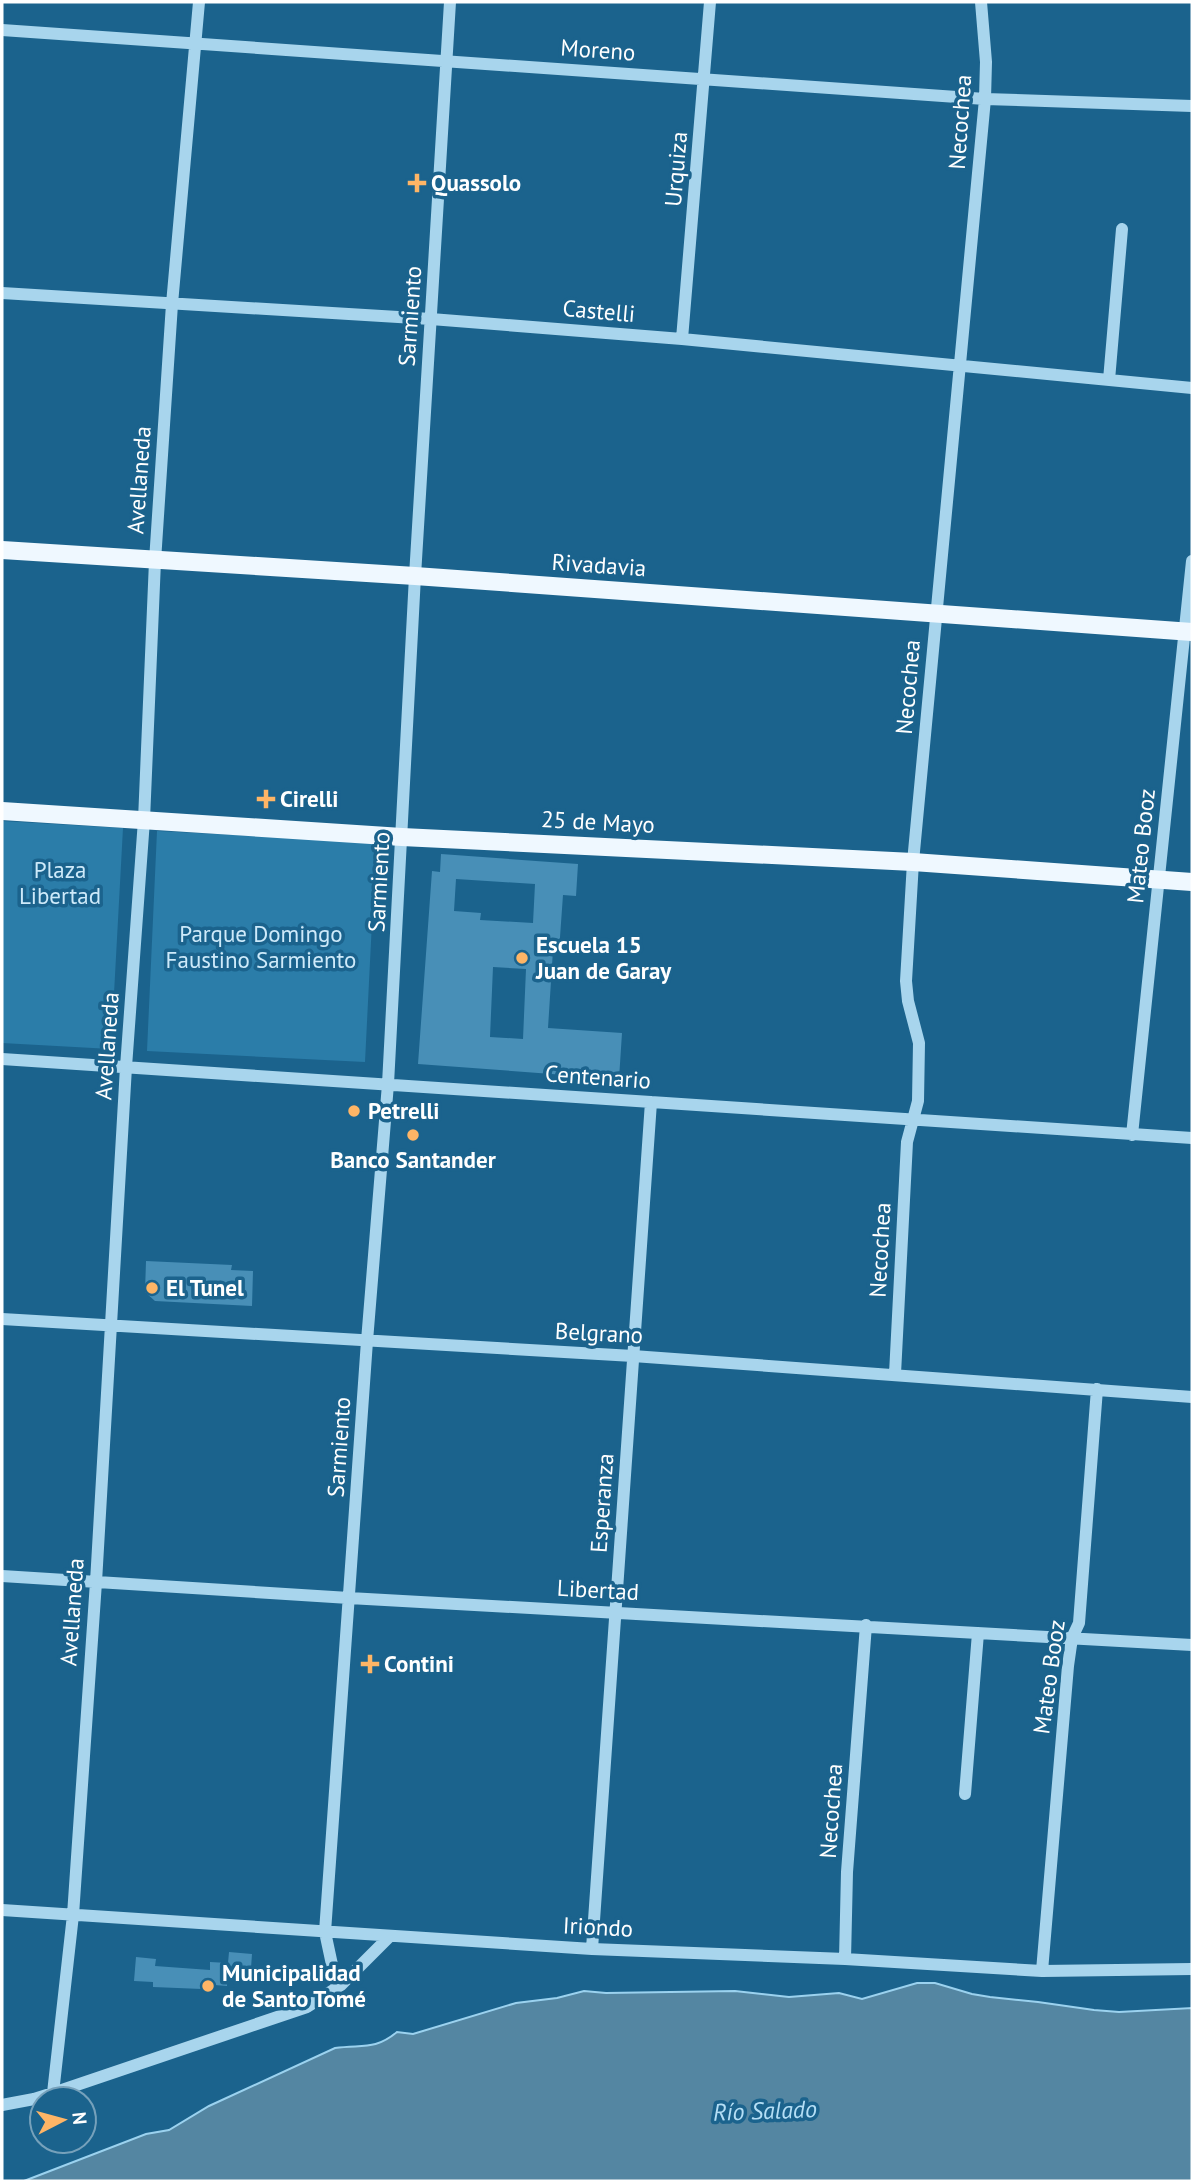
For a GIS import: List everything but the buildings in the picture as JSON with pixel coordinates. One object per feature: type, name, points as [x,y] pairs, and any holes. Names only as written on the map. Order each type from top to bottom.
[{"type":"main road","name":"Rivadavia","points":[[2,550],[415,576],[1188,631]]},
{"type":"main road","name":"25 de Mayo","points":[[2,811],[402,837],[913,862],[1192,882]]},
{"type":"street","name":"Avellaneda","points":[[54,2085],[73,1915],[96,1582],[109,1325],[144,820],[155,561],[172,304],[199,2]]},
{"type":"street","name":"Sarmiento","points":[[337,1988],[325,1932],[388,1084],[415,576],[450,2]]},
{"type":"street","name":"Urquiza","points":[[682,339],[710,2]]},
{"type":"street","name":"Necochea","points":[[895,1374],[907,1142],[918,1101],[919,1043],[908,1001],[906,981],[913,862],[985,99],[986,62],[981,2]]},
{"type":"street","name":"Moreno","points":[[2,30],[985,99],[1192,106]]},
{"type":"street","points":[[1109,380],[1122,229]]},
{"type":"street","name":"Castelli","points":[[2,293],[431,319],[682,339],[1192,388]]},
{"type":"street","name":"Mateo Booz","points":[[1132,1135],[1158,879],[1188,631],[1192,561]]},
{"type":"street","name":"Centenario","points":[[2,1059],[1192,1138]]},
{"type":"street","name":"Esperanza","points":[[592,1949],[651,1102]]},
{"type":"street","name":"Belgrano","points":[[2,1319],[633,1356],[1192,1397]]},
{"type":"street","name":"Mateo Booz","points":[[1042,1970],[1068,1666],[1072,1638],[1079,1623],[1097,1389]]},
{"type":"street","name":"Libertad","points":[[2,1576],[1192,1645]]},
{"type":"street","name":"Necochea","points":[[845,1959],[847,1872],[866,1625]]},
{"type":"street","points":[[965,1794],[978,1633]]},
{"type":"street","name":"Iriondo","points":[[2,1910],[592,1949],[1042,1970],[1192,1969]]},
{"type":"street","points":[[77,2085],[307,2007],[337,1988],[390,1936]]},
{"type":"street","points":[[2,2105],[28,2100]]},
{"type":"green space","name":"Plaza Libertad","points":[[2,821],[123,828],[111,1049],[2,1043]]},
{"type":"green space","name":"Parque Domingo Faustino Sarmiento","points":[[157,831],[376,842],[365,1062],[147,1051]]},
{"type":"water","name":"Río Salado","points":[[917,1983],[935,1983],[972,1994],[1094,2010],[1119,2012],[1192,2008],[1192,2181],[24,2181],[91,2155],[98,2155],[98,2152],[146,2134],[169,2130],[209,2106],[335,2048],[368,2046],[397,2032],[413,2034],[516,2003],[557,1998],[584,1991],[735,1991],[789,1997],[839,1993],[862,1999]]},
{"type":"place","name":"Quassolo","points":[[417,183]]},
{"type":"place","name":"Cirelli","points":[[266,799]]},
{"type":"place","name":"Escuela 15 Juan de Garay","points":[[522,958]]},
{"type":"place","name":"Petrelli","points":[[354,1111]]},
{"type":"place","name":"Banco Santander","points":[[413,1135]]},
{"type":"place","name":"El Tunel","points":[[152,1288]]},
{"type":"place","name":"Contini","points":[[370,1664]]},
{"type":"place","name":"Municipalidad de Santo Tomé","points":[[208,1986]]}]
